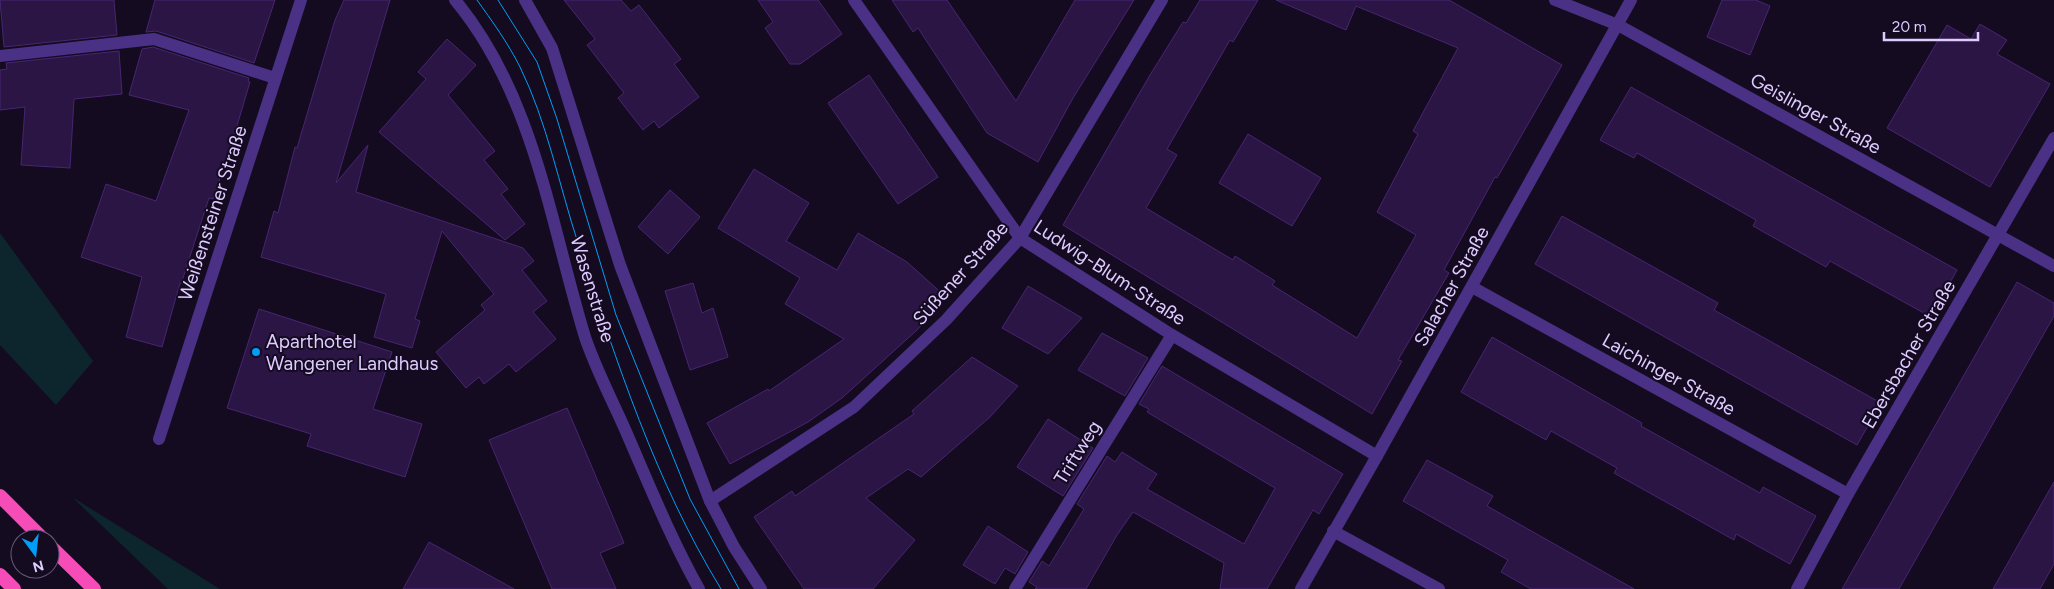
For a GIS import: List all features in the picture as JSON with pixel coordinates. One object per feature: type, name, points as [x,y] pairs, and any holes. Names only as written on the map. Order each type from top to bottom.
[{"type":"highway","points":[[0,496],[33,529]]},
{"type":"highway","points":[[60,556],[94,589]]},
{"type":"highway","points":[[0,576],[14,589]]},
{"type":"street","name":"Weißensteiner Straße","points":[[159,439],[301,0]]},
{"type":"street","name":"Wasenstraße","points":[[455,0],[489,47],[512,90],[530,141],[586,339],[680,554],[699,589]]},
{"type":"street","name":"Wasenstraße","points":[[525,0],[552,48],[620,265],[710,501],[734,547],[762,589]]},
{"type":"street","name":"Ludwig-Blum-Straße","points":[[854,0],[1020,238],[1172,335],[1378,456]]},
{"type":"street","name":"Süßener Straße","points":[[710,501],[854,407],[946,320],[1020,238],[1162,0]]},
{"type":"street","name":"Geislinger Straße","points":[[1556,0],[1618,25],[2054,266]]},
{"type":"street","name":"Salacher Straße","points":[[1300,589],[1378,456],[1631,0]]},
{"type":"street","points":[[0,56],[154,39],[275,78]]},
{"type":"street","name":"Ebersbacher Straße","points":[[1797,589],[1848,494],[2054,138]]},
{"type":"street","name":"Laichinger Straße","points":[[1472,287],[1848,494]]},
{"type":"street","name":"Triftweg","points":[[1015,589],[1172,335]]},
{"type":"street","points":[[1333,531],[1439,589]]},
{"type":"shaded area","points":[[0,233],[93,361],[56,405],[0,345]]},
{"type":"shaded area","points":[[72,497],[220,589],[168,589]]},
{"type":"building","points":[[0,0],[114,0],[117,35],[4,47]]},
{"type":"building","points":[[155,0],[275,0],[254,63],[156,31],[146,32]]},
{"type":"building","points":[[344,0],[390,0],[336,183],[368,145],[356,192],[523,248],[534,261],[522,270],[547,301],[533,312],[556,339],[516,372],[509,364],[484,384],[479,377],[466,388],[436,352],[485,310],[481,305],[494,294],[442,231],[415,319],[420,321],[412,348],[374,337],[386,294],[261,257],[274,211],[278,213],[295,147],[297,148],[335,20]]},
{"type":"building","points":[[564,0],[621,0],[631,11],[639,5],[681,59],[674,64],[699,97],[659,128],[654,121],[643,130],[618,98],[624,93],[587,45],[595,39]]},
{"type":"building","points":[[758,0],[818,0],[842,34],[800,64],[790,64],[765,28],[773,22]]},
{"type":"building","points":[[892,0],[947,0],[1016,101],[1075,0],[1134,0],[1073,98],[1038,162],[987,133],[918,28],[913,32]]},
{"type":"building","points":[[1200,0],[1258,0],[1233,42],[1230,40],[1167,149],[1177,155],[1146,208],[1233,260],[1235,256],[1275,281],[1272,285],[1357,338],[1416,235],[1377,212],[1418,134],[1413,131],[1458,48],[1356,6],[1346,30],[1276,0],[1449,0],[1562,65],[1497,178],[1495,177],[1444,270],[1449,273],[1398,360],[1402,361],[1372,414],[1063,225],[1150,75],[1183,22],[1186,23]]},
{"type":"building","points":[[1722,0],[1756,0],[1770,6],[1750,55],[1707,37]]},
{"type":"building","points":[[1980,24],[2007,40],[1997,54],[2050,84],[1990,187],[1887,128],[1947,25],[1971,39]]},
{"type":"building","points":[[447,39],[476,65],[448,95],[495,151],[484,160],[508,189],[501,194],[525,224],[505,240],[379,132],[426,79],[418,72]]},
{"type":"building","points":[[153,47],[249,78],[248,81],[250,82],[213,199],[209,198],[180,283],[162,347],[126,337],[142,277],[81,257],[106,184],[156,201],[189,110],[129,95],[142,49]]},
{"type":"building","points":[[119,51],[122,94],[74,99],[70,168],[21,165],[25,107],[0,110],[0,70],[7,69],[6,63]]},
{"type":"building","points":[[869,75],[938,177],[898,204],[828,103]]},
{"type":"building","points":[[1631,87],[1957,270],[1931,317],[1830,261],[1826,267],[1753,226],[1756,220],[1637,153],[1634,158],[1600,140]]},
{"type":"building","points":[[1248,134],[1321,178],[1292,226],[1219,183]]},
{"type":"building","points":[[754,169],[809,203],[786,241],[837,270],[858,233],[907,262],[946,297],[917,330],[842,398],[808,422],[730,464],[707,423],[768,389],[769,391],[844,339],[785,304],[800,278],[718,228]]},
{"type":"building","points":[[670,190],[700,217],[668,254],[638,227]]},
{"type":"building","points":[[1562,216],[1718,303],[1714,310],[1881,403],[1857,445],[1535,264]]},
{"type":"building","points":[[2017,282],[2054,303],[2054,316],[1899,589],[1842,589]]},
{"type":"building","points":[[693,283],[702,313],[713,308],[728,357],[690,370],[665,291]]},
{"type":"building","points":[[1028,286],[1082,318],[1048,354],[1002,328]]},
{"type":"building","points":[[259,309],[392,352],[373,409],[422,424],[405,477],[307,446],[311,434],[227,408]]},
{"type":"building","points":[[1102,333],[1148,358],[1125,396],[1078,370]]},
{"type":"building","points":[[1492,337],[1642,423],[1641,426],[1760,493],[1763,487],[1816,516],[1790,564],[1736,534],[1734,540],[1614,473],[1617,468],[1551,431],[1546,440],[1461,392]]},
{"type":"building","points":[[972,357],[1018,386],[990,417],[921,477],[908,469],[866,498],[915,540],[873,589],[804,589],[754,517],[792,491],[795,496],[914,414],[912,411]]},
{"type":"building","points":[[1162,366],[1343,474],[1319,514],[1313,510],[1267,589],[1220,589],[1224,563],[1133,512],[1117,535],[1086,589],[1035,589],[1037,587],[1029,582],[1042,561],[1049,566],[1084,509],[1077,504],[1107,456],[1115,462],[1122,452],[1157,474],[1147,489],[1244,544],[1275,488],[1147,412],[1149,409],[1139,404]]},
{"type":"building","points":[[567,408],[624,543],[600,553],[616,589],[552,589],[489,440]]},
{"type":"building","points":[[1048,419],[1093,448],[1063,496],[1017,467]]},
{"type":"building","points":[[1427,460],[1493,496],[1487,506],[1634,589],[1531,589],[1501,572],[1508,560],[1403,501]]},
{"type":"building","points":[[2054,482],[2054,564],[2040,589],[1993,589]]},
{"type":"building","points":[[988,526],[1028,552],[1015,574],[1005,568],[995,584],[963,565]]},
{"type":"building","points":[[429,542],[514,589],[403,589]]},
{"type":"tram line","points":[[477,0],[500,32],[520,67],[529,88],[545,132],[592,287],[639,420],[677,507],[721,589]]},
{"type":"tram line","points":[[498,0],[537,62],[557,119],[616,315],[690,499],[739,589]]},
{"type":"place","name":"Aparthotel Wangener Landhaus","points":[[256,352]]}]
